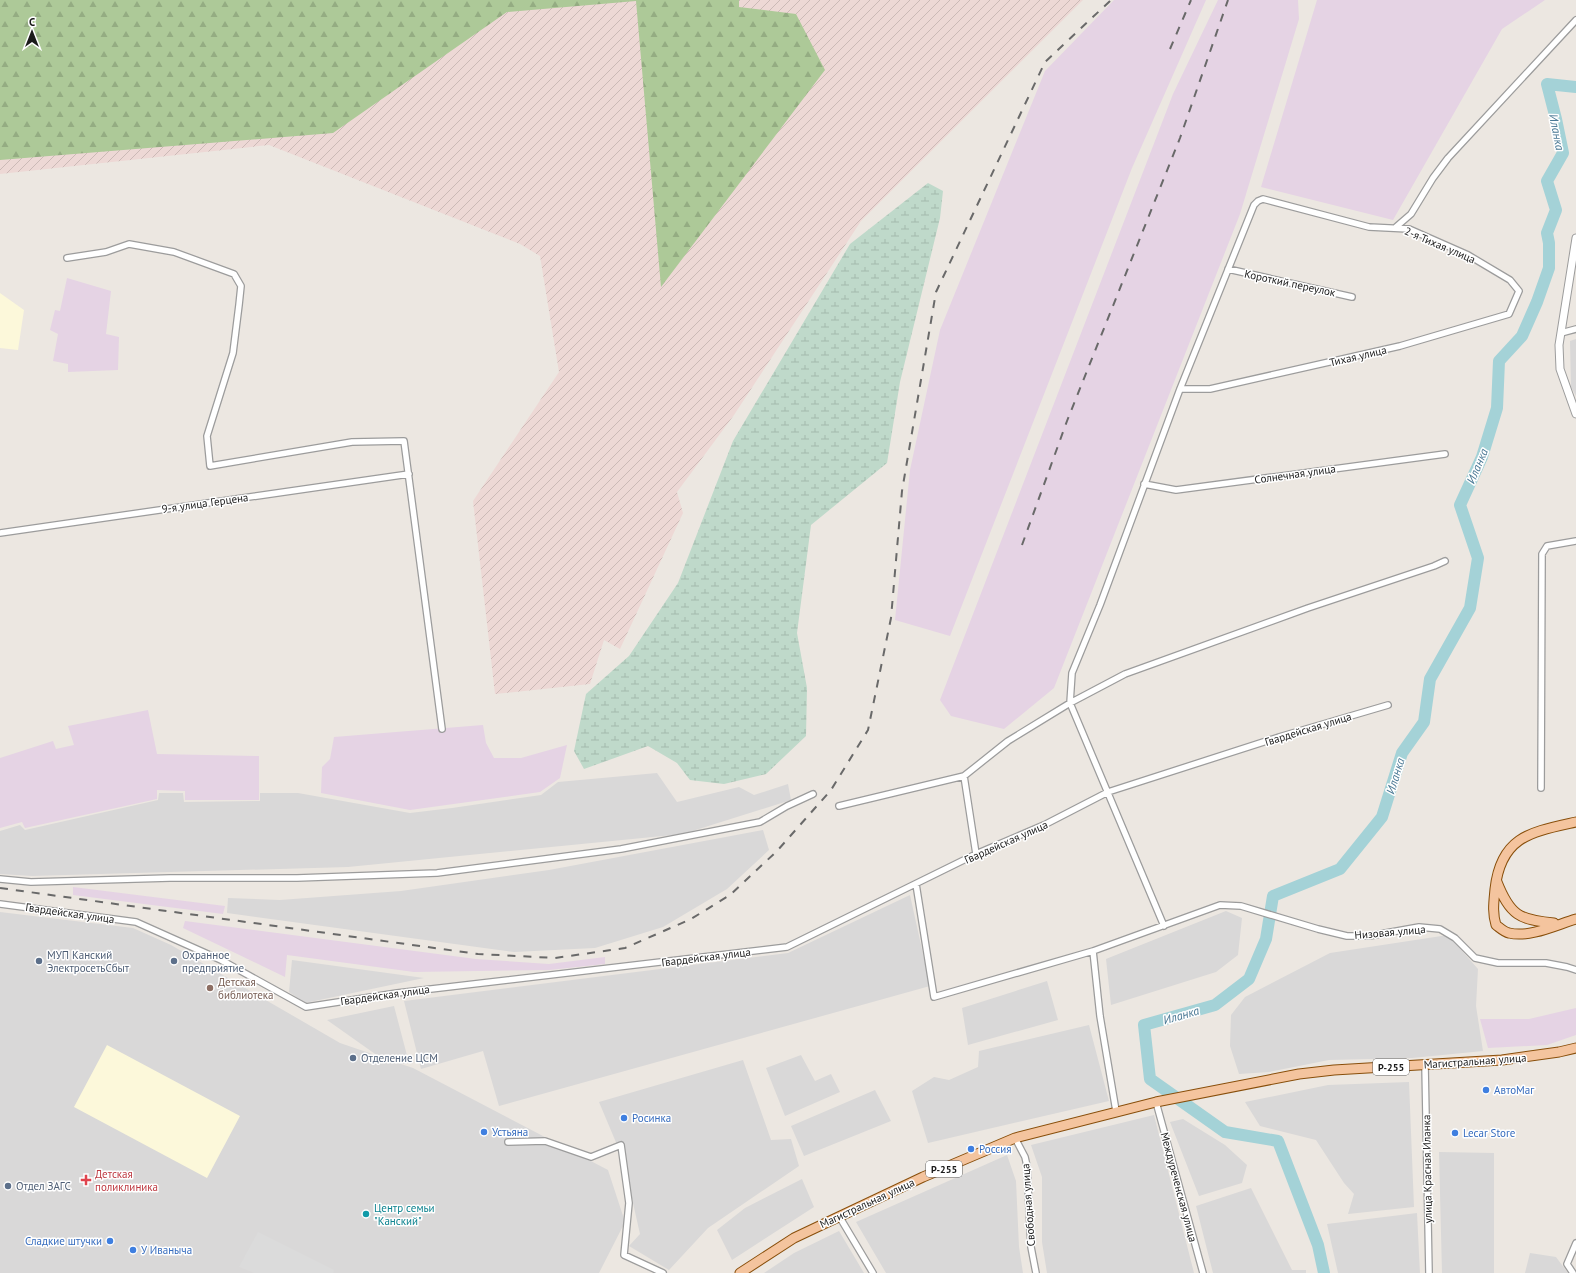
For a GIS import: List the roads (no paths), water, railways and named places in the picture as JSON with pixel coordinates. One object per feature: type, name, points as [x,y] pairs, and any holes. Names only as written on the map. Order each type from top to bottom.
[{"type":"main road","points":[[1576,822],[1529,834],[1512,845],[1498,868],[1493,913],[1496,925],[1508,933],[1522,933],[1576,919]]},
{"type":"main road","points":[[1496,881],[1510,908],[1521,917],[1531,921],[1560,924]]},
{"type":"main road","name":"Магистральная улица","points":[[740,1273],[794,1238],[839,1216],[1015,1138],[1159,1101],[1316,1071],[1502,1060],[1559,1052],[1576,1048]]},
{"type":"street","points":[[1396,227],[1411,214],[1432,178],[1448,158],[1576,20]]},
{"type":"street","name":"2-я Тихая улица","points":[[1228,269],[1254,205],[1263,199],[1369,227],[1396,227],[1409,229],[1468,255],[1510,280],[1519,291]]},
{"type":"street","points":[[1576,238],[1560,345],[1560,369],[1576,414]]},
{"type":"street","points":[[67,258],[106,252],[129,244],[174,252],[234,274],[241,286],[233,353],[207,436],[210,466],[352,442],[404,441],[442,729]]},
{"type":"street","points":[[1164,926],[1070,703],[1072,673],[1100,605],[1144,484],[1228,269]]},
{"type":"street","name":"Короткий переулок","points":[[1228,269],[1352,297]]},
{"type":"street","name":"Тихая улица","points":[[1180,390],[1210,389],[1400,346],[1509,314],[1519,291]]},
{"type":"street","points":[[1561,333],[1576,329]]},
{"type":"street","name":"Солнечная улица","points":[[1144,484],[1176,490],[1445,454]]},
{"type":"street","name":"9-я улица Герцена","points":[[0,533],[409,474]]},
{"type":"street","points":[[1540,788],[1542,554],[1547,546],[1576,541]]},
{"type":"street","points":[[839,806],[964,776],[1008,741],[1070,703],[1125,674],[1308,608],[1445,561]]},
{"type":"street","name":"Гвардейская улица","points":[[0,904],[136,922],[222,960],[306,1007],[405,992],[787,947],[976,854],[1044,825],[1108,792],[1279,737],[1388,705]]},
{"type":"street","points":[[964,776],[976,854]]},
{"type":"street","points":[[0,879],[31,882],[170,878],[297,878],[437,873],[621,849],[760,822],[787,806],[813,794]]},
{"type":"street","name":"Низовая улица","points":[[916,884],[934,997],[1093,951],[1220,905],[1241,906],[1260,910],[1289,920],[1347,936],[1369,936],[1420,927],[1440,929],[1455,938],[1475,958],[1498,963],[1546,963],[1567,966],[1576,970]]},
{"type":"street","points":[[1093,951],[1100,1016],[1116,1111]]},
{"type":"street","name":"улица Красная Иланка","points":[[1425,1065],[1430,1273]]},
{"type":"street","name":"Междуреченская улица","points":[[1159,1101],[1203,1273]]},
{"type":"street","name":"Свободная улица","points":[[1015,1138],[1027,1166],[1031,1247],[1036,1273]]},
{"type":"street","points":[[508,1142],[545,1141],[591,1157],[621,1145],[629,1203],[624,1255],[663,1273]]},
{"type":"street","points":[[839,1216],[873,1273]]},
{"type":"street","points":[[1574,1273],[1567,1264],[1576,1243]]},
{"type":"waterway","name":"Иланка","points":[[1324,1273],[1318,1245],[1278,1141],[1225,1132],[1150,1079],[1144,1025],[1215,1005],[1249,979],[1266,939],[1273,896],[1340,869],[1382,817],[1402,753],[1424,722],[1430,679],[1470,608],[1478,558],[1460,505],[1482,457],[1497,408],[1499,361],[1522,336],[1537,302],[1549,268],[1549,243],[1547,233],[1556,210],[1547,181],[1563,153],[1547,84],[1576,87]]},
{"type":"railway","points":[[0,888],[478,954],[555,958],[625,948],[691,919],[730,895],[777,851],[831,790],[868,730],[891,618],[902,491],[936,292],[1045,62],[1111,0]]},
{"type":"railway","points":[[1170,49],[1191,0]]},
{"type":"railway","points":[[1022,545],[1067,421],[1180,138],[1228,0]]},
{"type":"place","name":"МУП Канский ЭлектросетьСбыт","points":[[39,961]]},
{"type":"place","name":"Охранное предприятие","points":[[174,961]]},
{"type":"place","name":"Детская библиотека","points":[[210,988]]},
{"type":"place","name":"Отделение ЦСМ","points":[[353,1058]]},
{"type":"place","name":"АвтоМаг","points":[[1486,1090]]},
{"type":"place","name":"Росинка","points":[[624,1118]]},
{"type":"place","name":"Устьяна","points":[[484,1132]]},
{"type":"place","name":"Lecar Store","points":[[1455,1133]]},
{"type":"place","name":"Россия","points":[[971,1149]]},
{"type":"place","name":"Детская поликлиника","points":[[86,1180]]},
{"type":"place","name":"Отдел ЗАГС","points":[[8,1186]]},
{"type":"place","name":"Центр семьи \"Канский\"","points":[[366,1214]]},
{"type":"place","name":"Сладкие штучки","points":[[110,1241]]},
{"type":"place","name":"У Иваныча","points":[[133,1250]]}]
